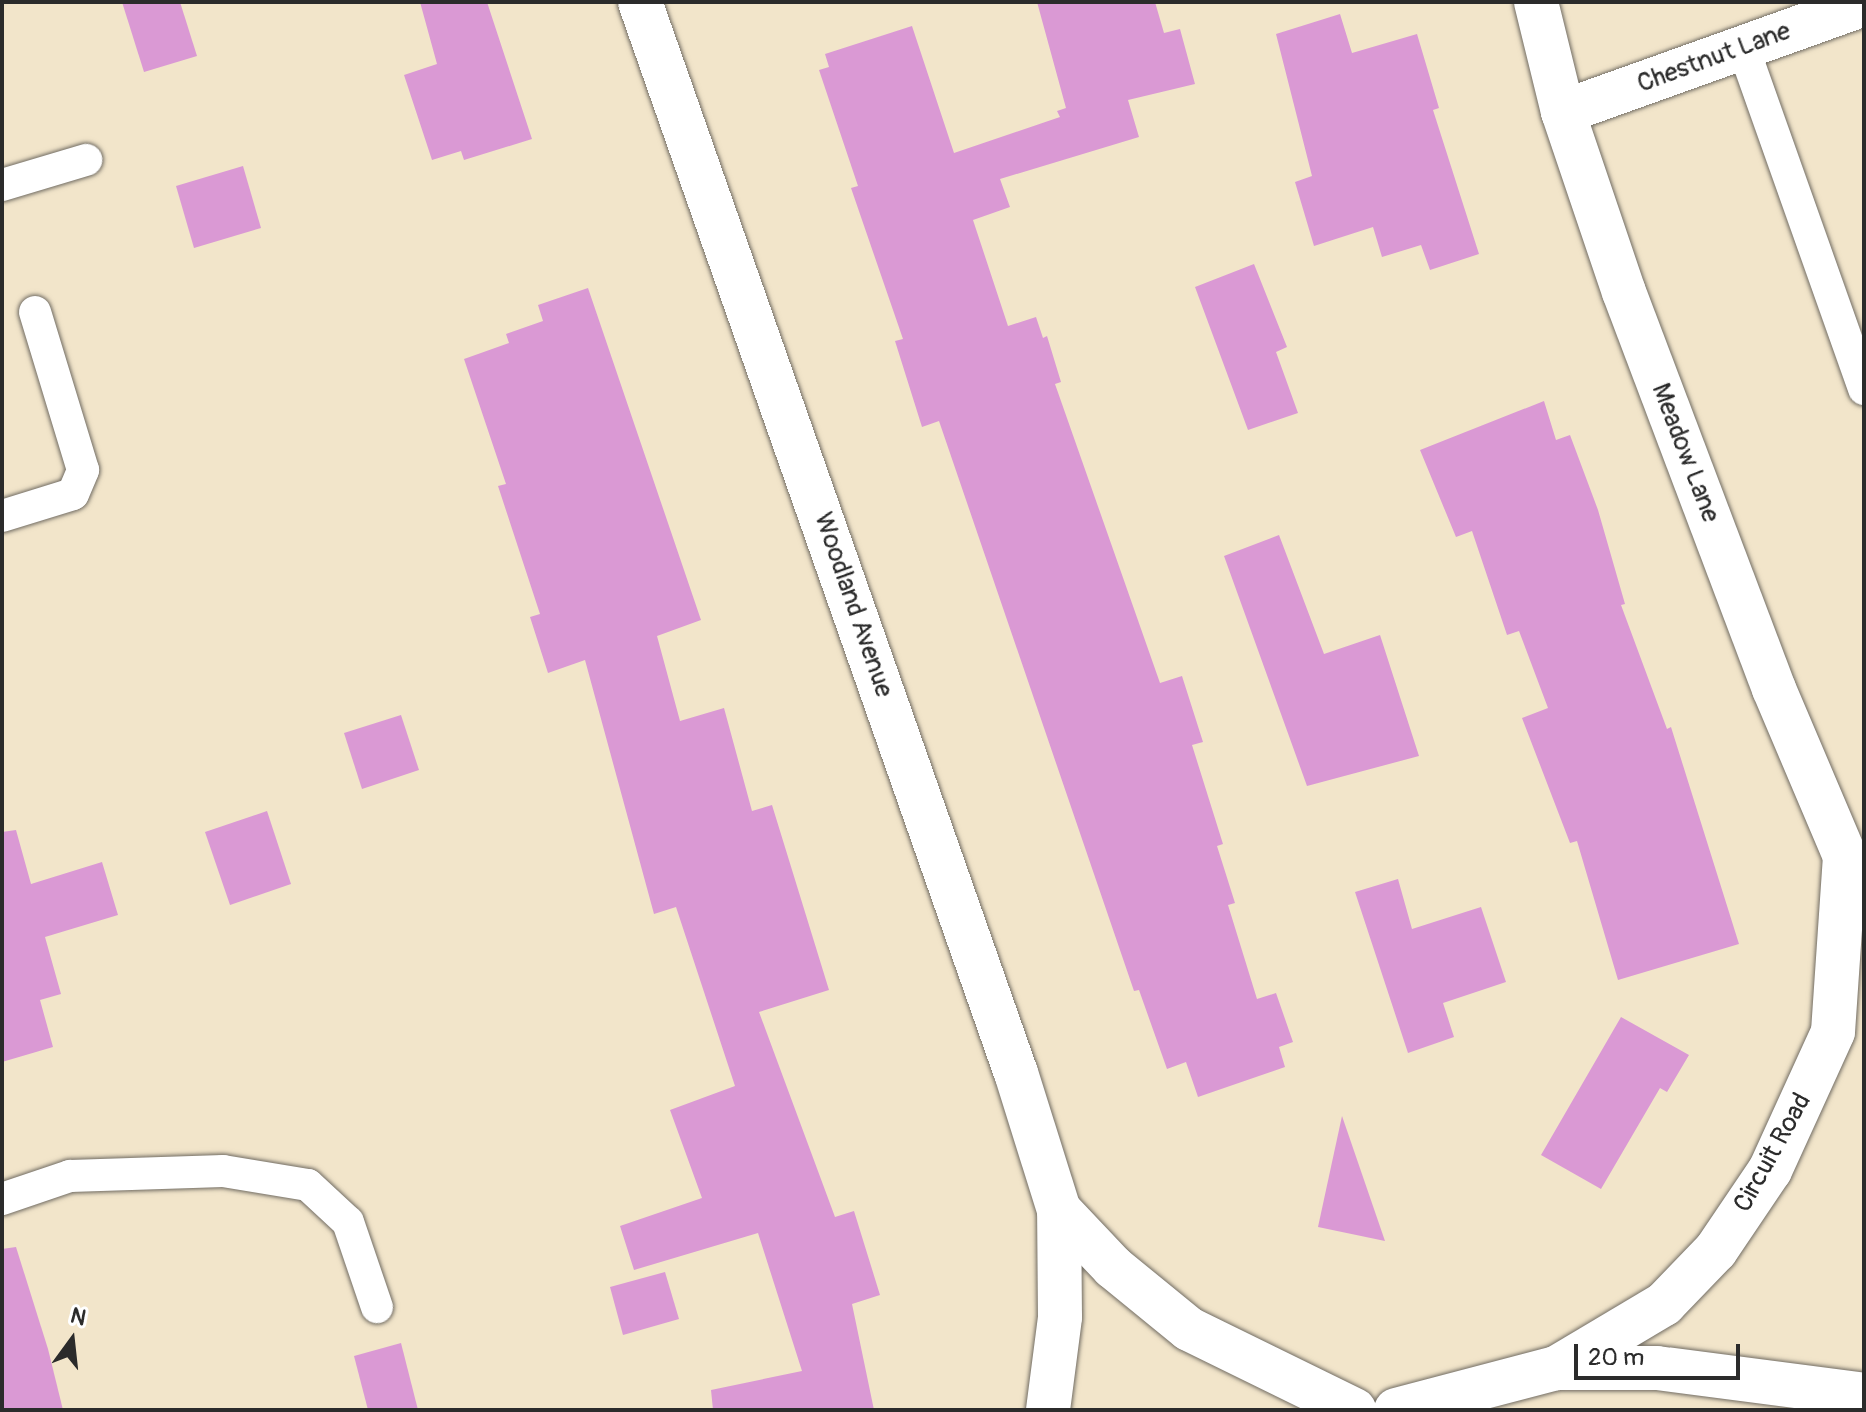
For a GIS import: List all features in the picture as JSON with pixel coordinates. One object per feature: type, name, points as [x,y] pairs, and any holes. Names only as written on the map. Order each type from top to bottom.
[{"type":"street","name":"Woodland Avenue","points":[[640,2],[1016,1073],[1059,1210],[1060,1317],[1048,1410]]},
{"type":"street","name":"Meadow Lane","points":[[1536,2],[1563,112],[1624,292],[1741,601],[1855,874]]},
{"type":"street","name":"Chestnut Lane","points":[[1563,112],[1864,4]]},
{"type":"street","name":"Circuit Road","points":[[1413,1408],[1556,1368],[1664,1304],[1716,1250],[1770,1170],[1833,1032],[1855,874]]},
{"type":"street","name":"Woodland Avenue","points":[[1059,1210],[1113,1267],[1189,1329],[1354,1410]]},
{"type":"street","name":"Circuit Road","points":[[1556,1368],[1657,1368],[1864,1395]]},
{"type":"lane","points":[[1743,47],[1864,389]]},
{"type":"lane","points":[[2,185],[86,160]]},
{"type":"lane","points":[[2,516],[73,494],[83,470],[35,312]]},
{"type":"lane","points":[[2,1199],[70,1176],[223,1171],[308,1185],[348,1222],[377,1307]]},
{"type":"building","points":[[122,2],[180,2],[197,56],[144,72]]},
{"type":"building","points":[[420,2],[487,2],[532,139],[464,160],[461,151],[432,160],[404,75],[437,64]]},
{"type":"building","points":[[1037,2],[1155,2],[1164,33],[1180,29],[1195,84],[1128,100],[1139,137],[1000,179],[1010,207],[973,220],[1008,326],[1036,317],[1043,338],[1047,336],[1061,382],[1055,384],[1160,683],[1182,676],[1203,742],[1192,745],[1223,844],[1217,846],[1235,903],[1228,905],[1257,999],[1276,993],[1293,1042],[1279,1047],[1285,1067],[1198,1097],[1186,1062],[1167,1069],[1139,990],[1134,991],[939,421],[922,427],[895,341],[903,339],[851,188],[858,186],[819,70],[829,67],[825,54],[912,26],[954,153],[1060,117],[1057,111],[1066,108]]},
{"type":"building","points":[[1340,14],[1352,53],[1417,34],[1439,108],[1433,110],[1479,254],[1430,270],[1421,245],[1382,257],[1373,227],[1314,246],[1295,182],[1312,176],[1276,34]]},
{"type":"building","points":[[243,166],[261,228],[194,248],[176,186]]},
{"type":"building","points":[[1254,264],[1287,347],[1276,352],[1298,413],[1248,430],[1195,287]]},
{"type":"building","points":[[588,288],[701,620],[657,636],[680,721],[724,708],[752,811],[772,805],[829,990],[759,1012],[835,1217],[854,1211],[880,1295],[852,1304],[874,1410],[713,1410],[711,1390],[802,1371],[758,1233],[634,1270],[620,1226],[702,1198],[670,1110],[735,1086],[676,907],[654,914],[585,660],[548,673],[530,617],[540,614],[498,486],[506,484],[464,359],[509,343],[506,334],[543,321],[538,305]]},
{"type":"building","points":[[1544,401],[1556,440],[1570,435],[1598,510],[1625,604],[1621,605],[1667,729],[1671,727],[1739,944],[1618,980],[1577,841],[1570,843],[1522,718],[1548,708],[1519,631],[1507,635],[1472,531],[1456,537],[1420,450]]},
{"type":"building","points":[[1279,535],[1324,654],[1380,635],[1419,756],[1307,786],[1224,556]]},
{"type":"building","points":[[401,715],[419,770],[362,789],[344,733]]},
{"type":"building","points":[[267,811],[291,884],[230,905],[205,832]]},
{"type":"building","points":[[16,830],[31,884],[102,862],[118,915],[45,937],[61,994],[40,1000],[53,1047],[2,1062],[2,832]]},
{"type":"building","points":[[1398,879],[1412,929],[1481,907],[1506,982],[1443,1003],[1454,1037],[1408,1053],[1355,892]]},
{"type":"building","points":[[1621,1017],[1689,1055],[1667,1092],[1660,1088],[1601,1189],[1541,1155]]},
{"type":"building","points":[[1342,1116],[1385,1241],[1318,1227]]},
{"type":"building","points":[[16,1247],[48,1349],[63,1410],[2,1410],[2,1249]]},
{"type":"building","points":[[665,1272],[679,1319],[623,1335],[610,1287]]},
{"type":"building","points":[[401,1343],[418,1410],[368,1410],[354,1356]]}]
